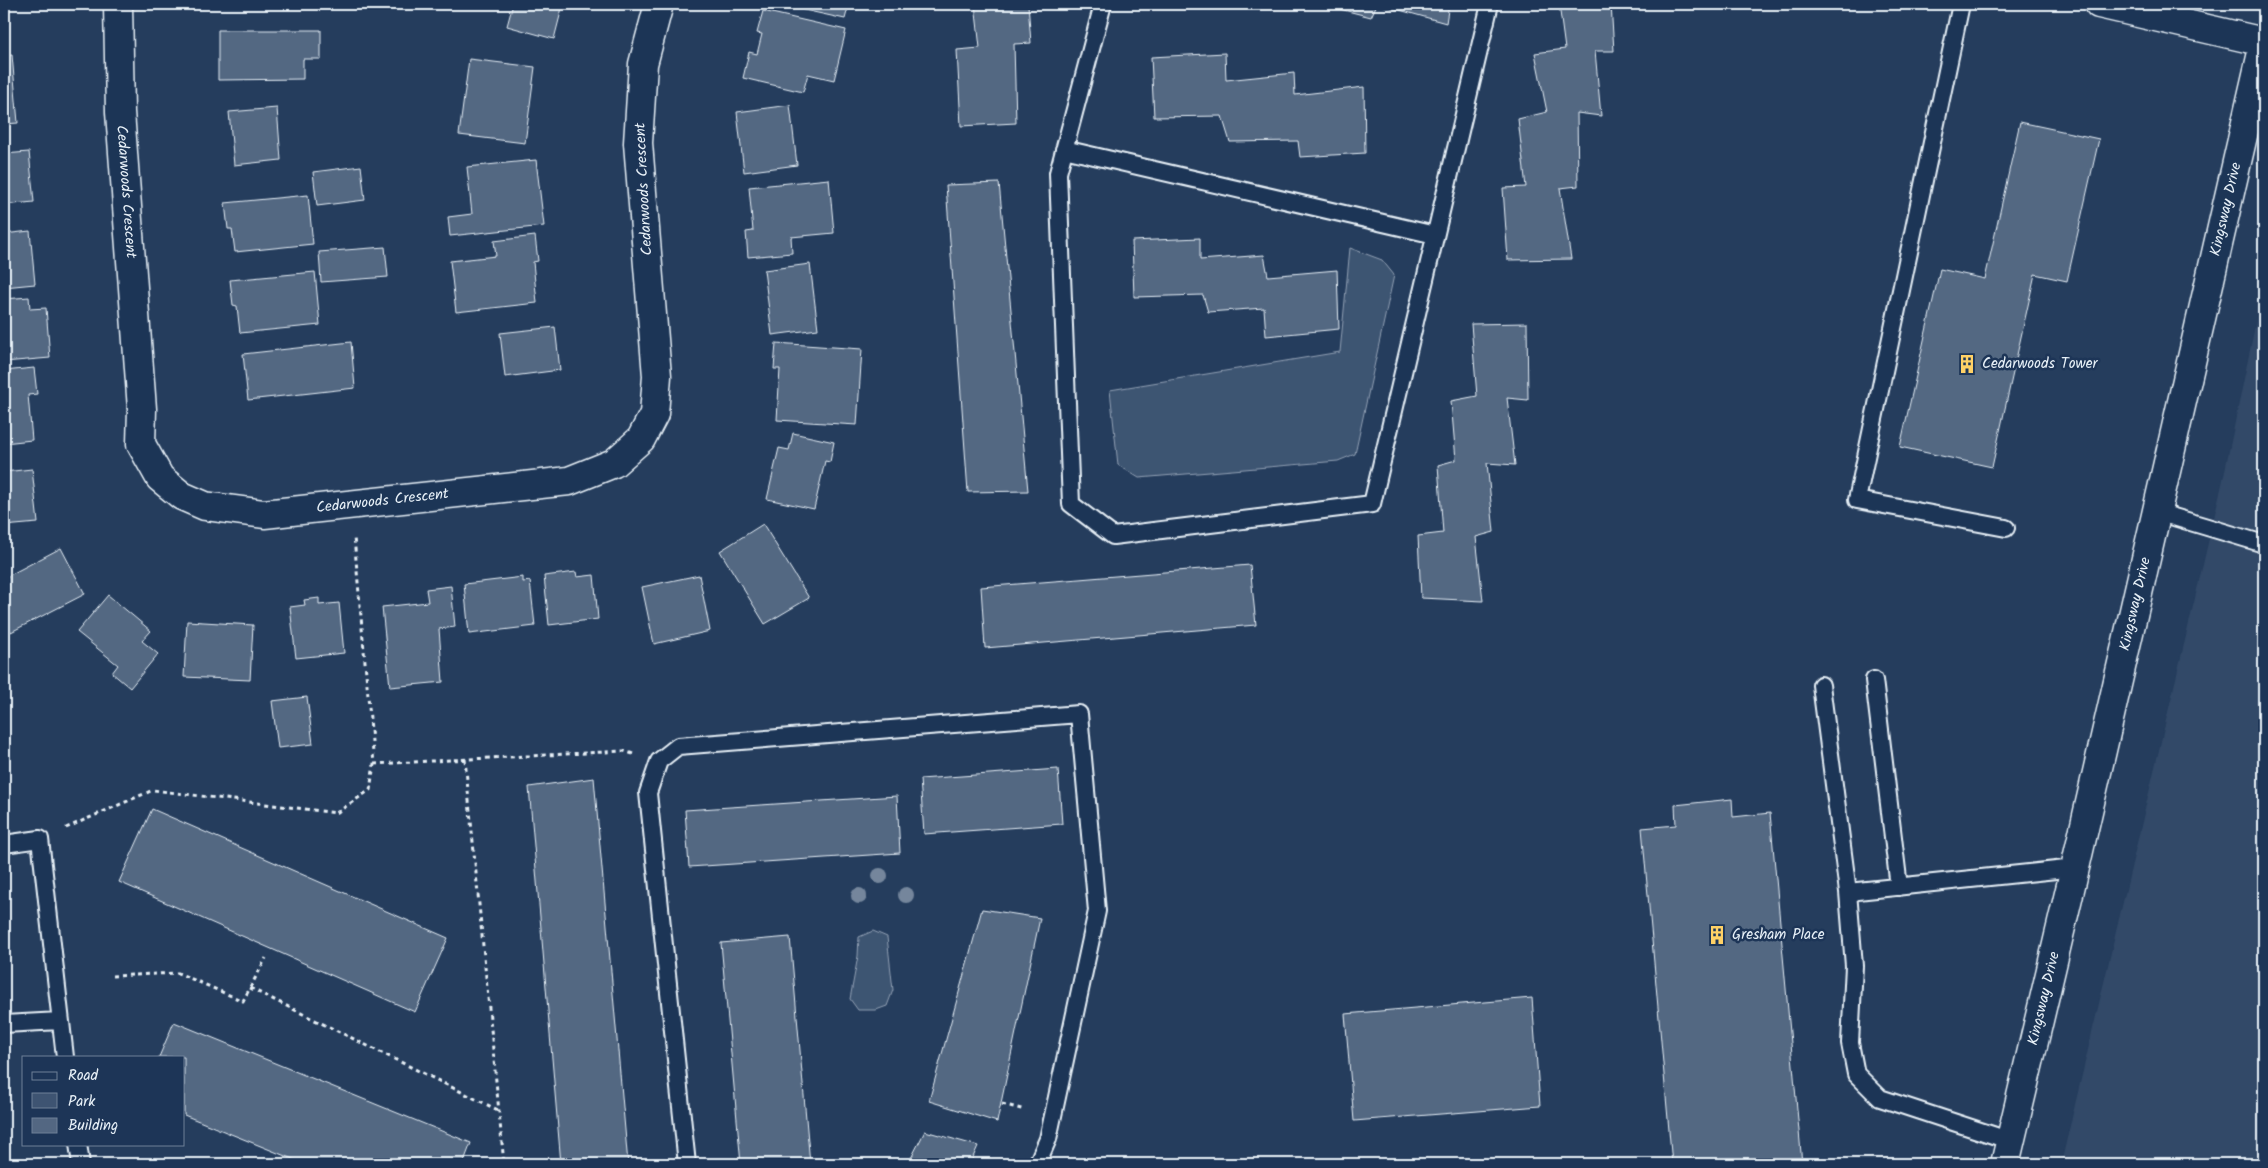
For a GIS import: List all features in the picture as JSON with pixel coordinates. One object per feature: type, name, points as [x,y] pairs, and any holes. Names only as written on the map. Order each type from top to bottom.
[{"type":"street","name":"Cedarwoods Crescent","points":[[118,4],[120,112],[142,409],[140,444],[160,478],[182,496],[206,506],[264,514],[569,481],[614,463],[641,439],[654,414],[657,376],[638,143],[643,64],[659,4]]},
{"type":"street","points":[[2099,4],[2264,43]]},
{"type":"street","name":"Kingsway Drive","points":[[2008,1153],[2264,43]]},
{"type":"lane","points":[[1103,4],[1058,173],[1071,504],[1113,536],[1372,504],[1490,4]]},
{"type":"lane","points":[[1960,4],[1857,500],[2006,528]]},
{"type":"lane","points":[[1064,149],[1435,235]]},
{"type":"lane","points":[[2157,512],[2264,544]]},
{"type":"lane","points":[[1874,680],[1900,887]]},
{"type":"lane","points":[[1820,685],[1848,892],[1854,966],[1850,1043],[1856,1074],[1880,1098],[2008,1153]]},
{"type":"lane","points":[[687,1164],[648,793],[659,761],[678,746],[1079,714],[1096,911],[1048,1139],[1037,1164]]},
{"type":"lane","points":[[4,844],[40,839],[65,1056]]},
{"type":"lane","points":[[1848,892],[2075,868]]},
{"type":"lane","points":[[4,1024],[60,1021]]},
{"type":"lane","points":[[78,1146],[81,1164]]},
{"type":"path","points":[[40,839],[153,790],[336,813],[370,790],[374,764],[352,504]]},
{"type":"path","points":[[374,764],[624,751],[659,761]]},
{"type":"path","points":[[465,759],[504,1164]]},
{"type":"path","points":[[112,976],[178,972],[242,1001],[266,958]]},
{"type":"path","points":[[250,988],[499,1110]]},
{"type":"shaded area","points":[[2264,283],[2264,1164],[2061,1164],[2223,480]]},
{"type":"green space","points":[[1350,248],[1382,260],[1394,275],[1355,454],[1338,461],[1139,478],[1118,465],[1110,390],[1340,352]]},
{"type":"green space","points":[[873,931],[887,937],[893,990],[887,1006],[876,1010],[858,1010],[850,999],[858,956],[859,937]]},
{"type":"building","points":[[513,4],[563,4],[554,39],[507,26]]},
{"type":"building","points":[[777,4],[849,4],[845,19]]},
{"type":"building","points":[[975,4],[1028,4],[1031,43],[1014,44],[1016,123],[961,126],[957,50],[980,48]]},
{"type":"building","points":[[1320,4],[1377,4],[1371,17]]},
{"type":"building","points":[[1378,4],[1449,4],[1446,23]]},
{"type":"building","points":[[1559,4],[1611,4],[1614,51],[1595,51],[1601,116],[1577,113],[1578,186],[1560,188],[1571,259],[1508,260],[1503,188],[1526,187],[1518,119],[1547,112],[1535,53],[1565,49]]},
{"type":"building","points":[[763,11],[846,30],[834,80],[808,74],[803,92],[743,78],[749,52],[757,54],[762,34],[757,33]]},
{"type":"building","points":[[218,30],[321,30],[321,59],[303,59],[303,79],[218,80]]},
{"type":"building","points":[[1225,53],[1226,80],[1294,73],[1295,95],[1364,87],[1365,153],[1300,157],[1298,141],[1230,142],[1222,116],[1154,117],[1151,57]]},
{"type":"building","points":[[12,55],[18,123],[4,124],[4,56]]},
{"type":"building","points":[[469,59],[535,67],[525,143],[459,135]]},
{"type":"building","points":[[790,105],[797,165],[744,172],[737,112]]},
{"type":"building","points":[[277,108],[281,160],[234,165],[229,112]]},
{"type":"building","name":"Cedarwoods Tower","points":[[2020,122],[2099,139],[2067,281],[2035,274],[1992,467],[1900,447],[1940,269],[1985,279]]},
{"type":"building","points":[[29,152],[34,202],[4,205],[4,154]]},
{"type":"building","points":[[536,160],[544,226],[450,236],[448,217],[472,214],[467,167]]},
{"type":"building","points":[[361,166],[365,200],[317,206],[313,172]]},
{"type":"building","points":[[829,179],[834,233],[791,237],[792,253],[748,257],[746,232],[753,231],[749,187]]},
{"type":"building","points":[[999,183],[1028,491],[968,492],[946,185]]},
{"type":"building","points":[[308,195],[313,244],[235,252],[232,229],[228,229],[225,203]]},
{"type":"building","points":[[30,231],[35,284],[4,287],[4,234]]},
{"type":"building","points":[[535,236],[538,261],[533,262],[537,303],[456,312],[450,261],[496,256],[494,241]]},
{"type":"building","points":[[1200,238],[1200,260],[1264,255],[1268,276],[1337,270],[1339,329],[1266,336],[1264,308],[1208,312],[1203,295],[1134,297],[1132,241]]},
{"type":"building","points":[[385,247],[388,277],[321,282],[319,252]]},
{"type":"building","points":[[810,264],[818,329],[772,335],[764,270]]},
{"type":"building","points":[[315,272],[320,325],[240,333],[237,306],[233,305],[230,280]]},
{"type":"building","points":[[29,297],[30,309],[46,308],[50,358],[4,362],[4,299]]},
{"type":"building","points":[[1527,323],[1528,400],[1507,398],[1515,465],[1487,463],[1494,532],[1476,537],[1483,601],[1421,598],[1418,536],[1443,533],[1438,465],[1456,460],[1451,401],[1477,396],[1471,324]]},
{"type":"building","points":[[555,327],[560,370],[505,377],[500,333]]},
{"type":"building","points":[[351,342],[355,388],[248,400],[243,354]]},
{"type":"building","points":[[776,343],[862,349],[857,425],[777,420],[780,369],[774,369]]},
{"type":"building","points":[[34,368],[37,394],[28,395],[32,440],[4,443],[4,371]]},
{"type":"building","points":[[793,433],[834,442],[830,462],[825,461],[814,509],[767,499],[779,448],[789,450]]},
{"type":"building","points":[[32,469],[38,523],[4,526],[4,472]]},
{"type":"building","points":[[763,524],[809,598],[765,624],[720,551]]},
{"type":"building","points":[[61,548],[85,594],[11,632],[4,619],[4,578]]},
{"type":"building","points":[[1250,565],[1256,625],[985,648],[981,587]]},
{"type":"building","points":[[576,572],[577,577],[594,575],[598,619],[549,625],[544,576]]},
{"type":"building","points":[[699,575],[710,631],[654,644],[642,587]]},
{"type":"building","points":[[523,577],[523,582],[530,581],[535,626],[469,634],[464,584]]},
{"type":"building","points":[[451,586],[455,627],[439,629],[443,682],[390,687],[382,607],[428,602],[426,589]]},
{"type":"building","points":[[108,595],[151,631],[142,641],[158,654],[130,688],[112,673],[118,665],[77,632]]},
{"type":"building","points":[[319,598],[319,605],[339,603],[344,653],[296,658],[290,607],[305,605],[304,600]]},
{"type":"building","points":[[187,621],[253,625],[250,680],[184,677]]},
{"type":"building","points":[[307,697],[313,744],[278,748],[272,701]]},
{"type":"building","points":[[1058,769],[1062,824],[924,834],[920,779]]},
{"type":"building","points":[[594,778],[628,1164],[561,1164],[529,787]]},
{"type":"building","points":[[897,796],[900,853],[689,867],[685,810]]},
{"type":"building","name":"Gresham Place","points":[[1732,799],[1733,817],[1770,813],[1802,1164],[1672,1164],[1642,828],[1676,825],[1675,805]]},
{"type":"building","points":[[152,809],[448,938],[415,1012],[119,882]]},
{"type":"building","points":[[982,909],[1040,918],[997,1122],[929,1101]]},
{"type":"building","points":[[790,937],[810,1164],[741,1164],[721,943]]},
{"type":"building","points":[[1532,998],[1540,1106],[1354,1121],[1345,1014]]},
{"type":"building","points":[[174,1022],[471,1143],[463,1164],[305,1164],[185,1115],[185,1056],[159,1056]]},
{"type":"building","points":[[925,1131],[978,1146],[970,1164],[908,1164]]},
{"type":"place","name":"Cedarwoods Tower","points":[[1967,364]]},
{"type":"place","name":"Gresham Place","points":[[1717,935]]}]
